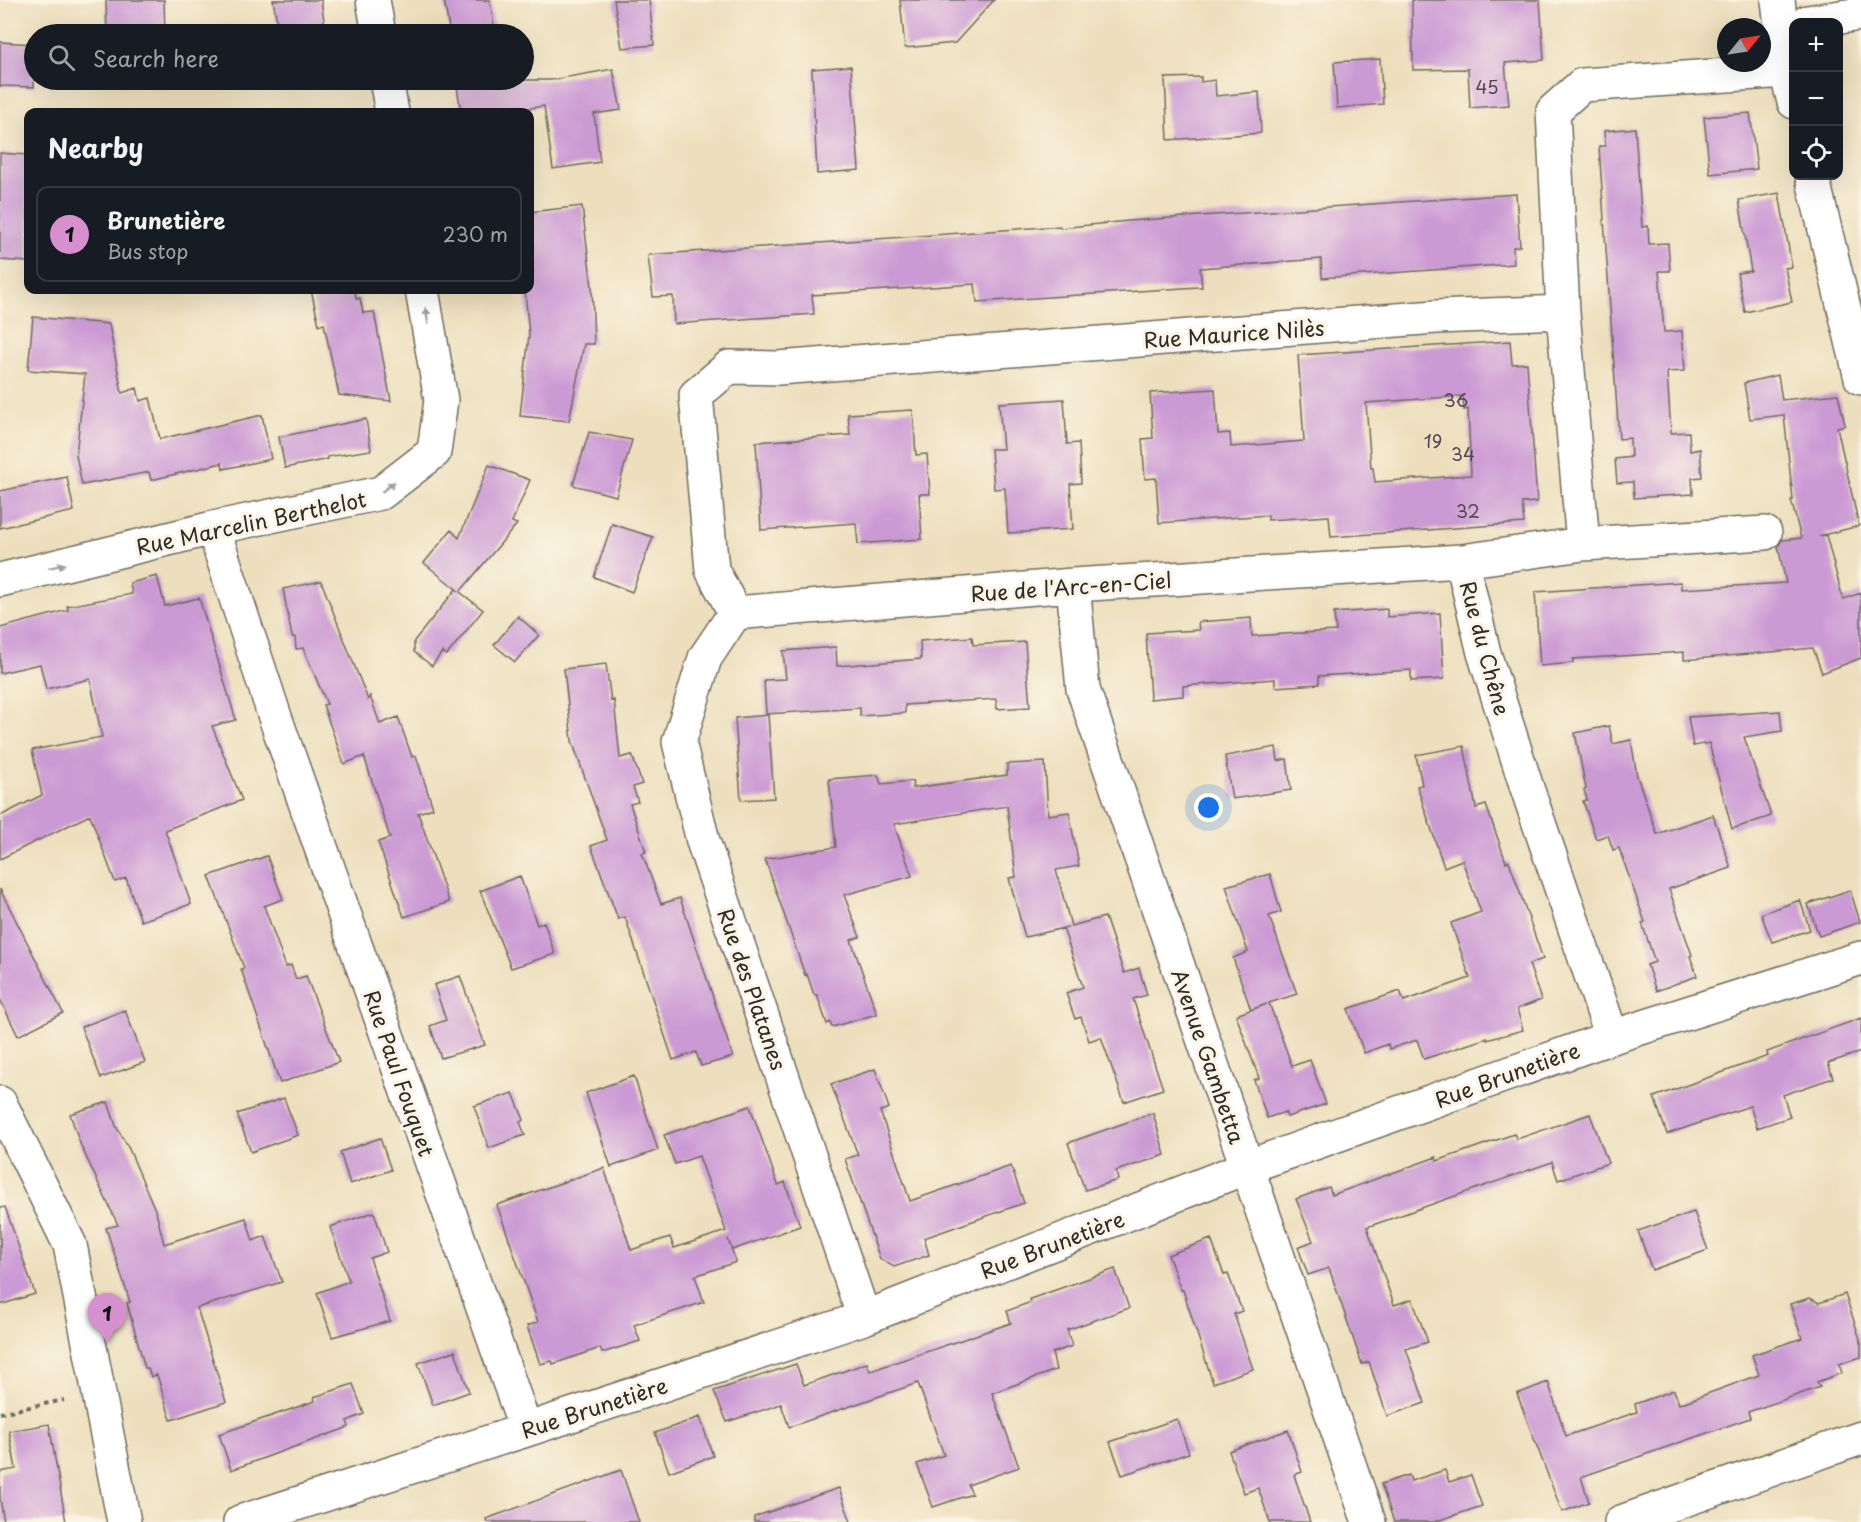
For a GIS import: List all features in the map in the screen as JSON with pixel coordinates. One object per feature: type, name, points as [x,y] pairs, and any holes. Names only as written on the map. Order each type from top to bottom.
[{"type":"street","points":[[373,0],[377,24]]},
{"type":"street","points":[[1804,18],[1861,14]]},
{"type":"street","points":[[1583,544],[1563,312],[1552,111],[1582,85],[1789,87]]},
{"type":"street","points":[[388,90],[391,108]]},
{"type":"street","points":[[1813,180],[1861,378]]},
{"type":"street","name":"Rue Marcelin Berthelot","points":[[0,580],[213,528],[381,493],[434,452],[441,400],[423,294]]},
{"type":"street","name":"Rue Maurice Nilès","points":[[735,613],[711,570],[696,394],[729,367],[778,368],[1436,317],[1563,312]]},
{"type":"street","name":"Rue Paul Fouquet","points":[[213,528],[275,717],[526,1430]]},
{"type":"street","name":"Rue du Chêne","points":[[1612,1037],[1488,664],[1462,561],[1583,544],[1765,533]]},
{"type":"street","name":"Rue de l'Arc-en-Ciel","points":[[735,613],[1073,585],[1462,561]]},
{"type":"street","name":"Avenue Gambetta","points":[[1073,585],[1083,689],[1369,1522]]},
{"type":"street","name":"Rue des Platanes","points":[[735,613],[705,658],[679,742],[703,841],[864,1318]]},
{"type":"street","name":"Rue Brunetière","points":[[240,1522],[864,1318],[1247,1167],[1612,1037],[1861,957]]},
{"type":"street","points":[[0,1103],[70,1245],[124,1522]]},
{"type":"street","points":[[1621,1522],[1861,1438]]},
{"type":"path","points":[[0,1413],[100,1393]]},
{"type":"building","points":[[106,0],[164,0],[165,24],[107,24]]},
{"type":"building","points":[[273,0],[321,0],[325,24],[277,24]]},
{"type":"building","points":[[444,0],[490,0],[494,24],[448,24]]},
{"type":"building","points":[[614,0],[649,0],[654,45],[622,48]]},
{"type":"building","points":[[900,0],[994,0],[955,43],[905,48]]},
{"type":"building","points":[[1412,0],[1540,0],[1544,60],[1505,63],[1509,105],[1470,108],[1468,69],[1413,70]]},
{"type":"building","points":[[0,42],[24,43],[24,87],[0,86]]},
{"type":"building","points":[[1380,59],[1383,104],[1337,108],[1334,62]]},
{"type":"building","points":[[851,66],[859,170],[817,174],[812,69]]},
{"type":"building","points":[[613,69],[621,110],[594,114],[600,162],[553,169],[544,106],[460,108],[458,90],[534,90],[534,80],[551,80]]},
{"type":"building","points":[[1201,77],[1201,82],[1215,80],[1216,96],[1259,92],[1261,133],[1168,140],[1165,78]]},
{"type":"building","points":[[1750,113],[1757,169],[1710,174],[1704,117]]},
{"type":"building","points":[[1635,128],[1642,227],[1648,226],[1649,244],[1668,243],[1670,271],[1659,271],[1664,332],[1682,331],[1685,371],[1667,372],[1671,433],[1689,432],[1690,451],[1700,449],[1702,477],[1692,478],[1693,494],[1634,498],[1633,482],[1617,483],[1615,459],[1631,457],[1630,438],[1619,439],[1599,146],[1605,146],[1604,131]]},
{"type":"building","points":[[0,153],[24,155],[24,262],[0,260]]},
{"type":"building","points":[[1779,193],[1792,267],[1785,268],[1792,302],[1745,312],[1737,273],[1751,271],[1739,200]]},
{"type":"building","points":[[1516,194],[1520,246],[1513,247],[1514,264],[1322,278],[1321,259],[1200,268],[1202,287],[977,302],[975,284],[812,295],[814,314],[674,324],[673,296],[653,297],[648,255],[1060,226],[1060,228],[1128,221]]},
{"type":"building","points":[[582,206],[592,287],[594,344],[584,344],[569,421],[520,416],[529,335],[525,294],[534,294],[534,212]]},
{"type":"building","points":[[312,294],[355,294],[356,299],[360,298],[363,313],[374,312],[391,401],[339,395],[324,324],[319,325]]},
{"type":"building","points":[[33,317],[109,324],[122,393],[137,388],[140,401],[150,398],[160,439],[262,415],[271,459],[223,469],[222,463],[151,480],[149,472],[82,485],[76,455],[85,374],[28,370]]},
{"type":"building","points":[[1510,341],[1512,364],[1527,363],[1537,502],[1522,503],[1524,523],[1331,537],[1329,516],[1268,520],[1268,515],[1159,523],[1156,478],[1145,479],[1142,439],[1153,438],[1150,393],[1215,389],[1218,434],[1230,433],[1231,447],[1304,441],[1298,355]],"holes":[[[1463,396],[1464,410],[1468,409],[1471,475],[1375,482],[1373,468],[1371,468],[1366,403]]]},
{"type":"building","points":[[1778,375],[1782,400],[1838,394],[1845,425],[1837,427],[1859,526],[1819,536],[1826,535],[1843,599],[1861,593],[1861,658],[1822,673],[1813,648],[1684,660],[1684,652],[1573,659],[1573,663],[1540,666],[1535,592],[1681,582],[1681,589],[1786,583],[1778,546],[1782,540],[1801,538],[1791,500],[1793,500],[1784,415],[1750,419],[1744,383]]},
{"type":"building","points":[[1064,399],[1067,444],[1079,443],[1081,483],[1070,484],[1073,529],[1008,533],[1005,488],[994,489],[991,449],[1003,449],[999,403]]},
{"type":"building","points":[[913,410],[916,455],[927,454],[930,494],[919,494],[922,539],[858,544],[856,523],[761,530],[756,442],[850,435],[848,414]]},
{"type":"building","points":[[366,419],[371,450],[327,457],[328,459],[285,468],[279,437]]},
{"type":"building","points":[[589,432],[632,440],[616,496],[573,485]]},
{"type":"building","points":[[489,465],[530,480],[512,522],[517,524],[460,592],[424,563],[451,530],[459,538]]},
{"type":"building","points":[[67,477],[74,511],[0,528],[0,491]]},
{"type":"building","points":[[612,524],[653,537],[632,592],[594,577]]},
{"type":"building","points":[[157,576],[165,606],[199,598],[236,720],[212,726],[242,800],[165,830],[191,904],[141,921],[126,878],[115,882],[90,815],[0,859],[0,816],[42,795],[32,750],[102,737],[90,679],[46,689],[40,664],[0,673],[0,628],[68,610],[67,606],[132,594],[130,583]]},
{"type":"building","points":[[321,581],[368,700],[370,696],[380,724],[398,717],[412,757],[416,756],[433,808],[418,813],[449,902],[404,917],[378,842],[390,838],[364,756],[344,764],[323,705],[327,704],[303,648],[296,649],[295,637],[292,637],[283,589]]},
{"type":"building","points":[[456,589],[483,610],[447,655],[442,652],[432,666],[414,652],[414,641]]},
{"type":"building","points":[[1387,609],[1387,617],[1440,613],[1444,679],[1411,681],[1411,670],[1319,676],[1319,684],[1275,687],[1275,679],[1183,686],[1183,696],[1150,699],[1146,633],[1199,630],[1198,622],[1251,618],[1252,636],[1336,631],[1334,613]]},
{"type":"building","points":[[518,616],[539,635],[515,662],[494,645]]},
{"type":"building","points":[[972,637],[973,645],[1025,642],[1030,707],[997,709],[996,699],[905,705],[905,713],[860,716],[860,708],[766,714],[764,680],[786,679],[783,651],[836,647],[837,666],[921,659],[920,641]]},
{"type":"building","points":[[606,664],[611,701],[614,700],[620,758],[632,755],[642,784],[633,787],[638,802],[630,804],[646,852],[642,853],[661,904],[680,898],[733,1057],[701,1066],[696,1052],[673,1060],[625,917],[618,919],[591,846],[607,840],[572,741],[564,669]]},
{"type":"building","points":[[1780,711],[1782,731],[1744,737],[1771,816],[1732,829],[1709,743],[1693,746],[1688,717]]},
{"type":"building","points":[[768,715],[774,798],[741,800],[735,718]]},
{"type":"building","points":[[1609,726],[1613,744],[1631,740],[1637,776],[1657,834],[1713,815],[1731,868],[1669,889],[1697,976],[1656,991],[1647,965],[1655,962],[1642,923],[1645,922],[1619,848],[1613,850],[1608,835],[1596,839],[1583,801],[1587,800],[1584,790],[1586,789],[1575,733]]},
{"type":"building","points":[[1464,746],[1476,808],[1486,805],[1506,862],[1509,861],[1543,959],[1529,964],[1541,1000],[1517,1009],[1523,1030],[1487,1040],[1487,1038],[1424,1059],[1417,1040],[1389,1049],[1388,1044],[1364,1053],[1348,1009],[1400,991],[1404,1001],[1470,978],[1451,923],[1481,912],[1462,860],[1444,867],[1417,786],[1422,785],[1416,755]]},
{"type":"building","points":[[1276,747],[1278,761],[1287,759],[1291,790],[1232,799],[1225,756]]},
{"type":"building","points":[[1045,762],[1048,815],[1069,812],[1079,866],[1056,870],[1071,926],[1105,917],[1124,973],[1139,968],[1147,995],[1133,999],[1163,1089],[1124,1102],[1101,1037],[1089,1041],[1081,1017],[1075,1019],[1066,993],[1083,987],[1063,928],[1025,937],[1009,878],[1016,877],[1007,806],[894,824],[912,876],[844,895],[860,937],[851,940],[877,1014],[832,1027],[830,1022],[827,1024],[817,995],[814,995],[807,974],[805,975],[765,859],[836,847],[829,779],[878,775],[881,784],[913,781],[912,788],[1007,775],[1007,764]]},
{"type":"building","points":[[267,856],[283,899],[264,906],[286,967],[291,965],[296,979],[306,976],[339,1062],[280,1083],[241,969],[244,968],[209,876]]},
{"type":"building","points":[[1270,874],[1281,912],[1269,916],[1297,994],[1269,1003],[1292,1066],[1310,1060],[1326,1104],[1287,1117],[1285,1112],[1267,1118],[1254,1080],[1259,1078],[1236,1015],[1251,1010],[1233,958],[1248,952],[1226,886]]},
{"type":"building","points":[[520,876],[537,925],[544,922],[555,954],[511,968],[480,891]]},
{"type":"building","points":[[0,889],[63,1013],[18,1036],[0,999]]},
{"type":"building","points":[[1850,890],[1860,922],[1819,936],[1808,904]]},
{"type":"building","points":[[1800,900],[1810,930],[1772,942],[1761,914]]},
{"type":"building","points":[[460,976],[485,1045],[441,1058],[430,1026],[446,1020],[434,985]]},
{"type":"building","points":[[125,1010],[145,1062],[101,1078],[81,1027]]},
{"type":"building","points":[[1861,1018],[1861,1052],[1828,1063],[1833,1078],[1783,1095],[1790,1117],[1757,1128],[1750,1106],[1667,1134],[1654,1097],[1768,1056],[1767,1052]]},
{"type":"building","points":[[875,1069],[889,1108],[880,1111],[910,1201],[1011,1166],[1024,1203],[924,1238],[929,1255],[894,1267],[880,1259],[845,1159],[858,1155],[831,1084]]},
{"type":"building","points":[[634,1076],[658,1150],[611,1167],[586,1093]]},
{"type":"building","points":[[513,1093],[524,1120],[520,1122],[525,1135],[489,1148],[474,1106]]},
{"type":"building","points":[[284,1098],[298,1135],[251,1152],[237,1114]]},
{"type":"building","points":[[108,1102],[116,1126],[129,1149],[156,1212],[164,1244],[246,1218],[253,1241],[265,1236],[282,1282],[197,1308],[226,1402],[171,1420],[157,1375],[151,1377],[148,1368],[145,1368],[127,1303],[130,1302],[106,1228],[118,1225],[81,1146],[70,1114]]},
{"type":"building","points":[[750,1106],[778,1185],[785,1182],[800,1226],[732,1250],[728,1239],[736,1262],[695,1276],[704,1302],[634,1325],[640,1341],[602,1353],[600,1348],[553,1364],[552,1361],[540,1364],[527,1326],[538,1322],[497,1205],[604,1168],[631,1250],[670,1237],[674,1248],[726,1231],[699,1156],[675,1164],[664,1135]]},
{"type":"building","points":[[1153,1113],[1165,1155],[1116,1171],[1118,1180],[1085,1190],[1068,1143]]},
{"type":"building","points":[[1590,1114],[1608,1163],[1558,1180],[1552,1162],[1367,1227],[1394,1305],[1412,1299],[1428,1342],[1406,1349],[1425,1403],[1387,1416],[1369,1362],[1362,1364],[1329,1268],[1308,1275],[1298,1247],[1313,1241],[1296,1199],[1329,1187],[1332,1195],[1436,1157],[1437,1161],[1514,1134],[1517,1139]]},
{"type":"building","points":[[380,1138],[391,1170],[350,1184],[340,1152]]},
{"type":"building","points":[[5,1207],[35,1294],[0,1305],[0,1208]]},
{"type":"building","points":[[374,1212],[387,1252],[370,1258],[390,1321],[332,1337],[317,1293],[349,1281],[330,1227]]},
{"type":"building","points":[[1694,1212],[1708,1250],[1652,1270],[1638,1231]]},
{"type":"building","points":[[1211,1239],[1224,1275],[1228,1274],[1242,1311],[1234,1314],[1253,1369],[1213,1383],[1183,1290],[1181,1290],[1168,1255]]},
{"type":"building","points":[[1115,1269],[1129,1308],[1067,1330],[1072,1346],[1052,1353],[1056,1370],[992,1393],[1019,1467],[968,1485],[972,1494],[933,1507],[917,1464],[944,1455],[918,1383],[789,1427],[781,1404],[727,1422],[714,1391],[796,1364],[804,1385],[867,1363],[870,1371],[1011,1323],[1007,1311],[1031,1302],[1030,1299]]},
{"type":"building","points":[[1845,1294],[1861,1342],[1861,1357],[1839,1364],[1842,1373],[1817,1382],[1820,1387],[1748,1412],[1750,1418],[1581,1477],[1589,1502],[1562,1512],[1517,1394],[1548,1382],[1566,1436],[1637,1412],[1635,1404],[1674,1390],[1679,1404],[1759,1375],[1752,1355],[1802,1338],[1790,1304],[1810,1298],[1819,1303]]},
{"type":"building","points":[[455,1351],[469,1392],[433,1405],[418,1363]]},
{"type":"building","points":[[353,1384],[364,1414],[347,1421],[349,1427],[231,1470],[219,1434],[315,1401],[314,1397]]},
{"type":"building","points":[[700,1417],[713,1456],[669,1472],[655,1433]]},
{"type":"building","points":[[1177,1419],[1189,1453],[1122,1475],[1110,1442]]},
{"type":"building","points":[[49,1424],[66,1522],[4,1522],[0,1499],[0,1472],[16,1469],[9,1431]]},
{"type":"building","points":[[1288,1430],[1302,1472],[1294,1475],[1310,1522],[1270,1522],[1258,1488],[1244,1493],[1229,1451]]},
{"type":"building","points":[[621,1470],[639,1522],[487,1522],[486,1519]]},
{"type":"building","points":[[1445,1470],[1449,1482],[1471,1475],[1482,1506],[1434,1522],[1394,1522],[1381,1484],[1409,1475],[1411,1481]]},
{"type":"building","points":[[839,1488],[851,1522],[754,1522],[754,1517]]},
{"type":"place","name":"Brunetière","points":[[107,1343]]}]
